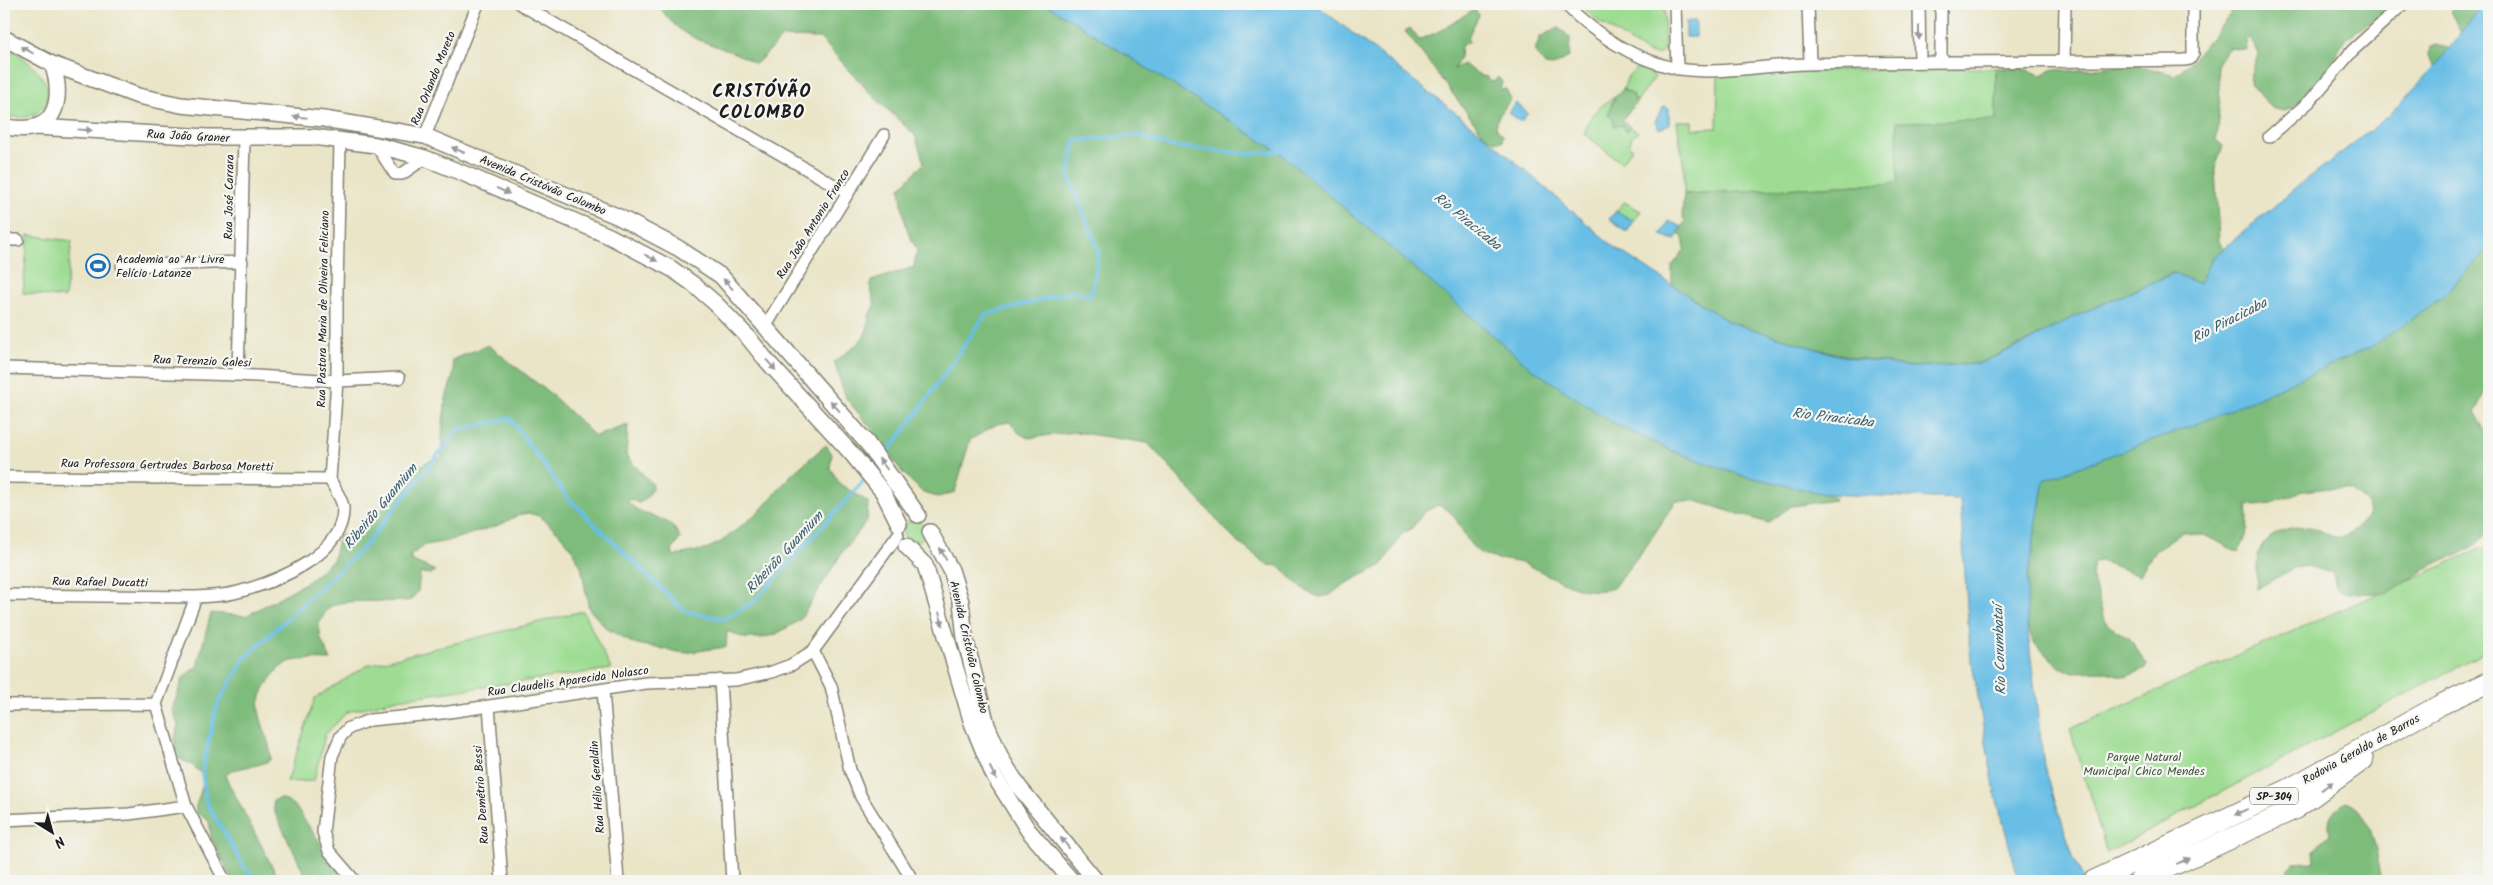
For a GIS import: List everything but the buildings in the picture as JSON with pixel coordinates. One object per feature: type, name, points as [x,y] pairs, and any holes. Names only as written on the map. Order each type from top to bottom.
[{"type":"highway","name":"Rodovia Geraldo de Barros","points":[[2099,879],[2286,790],[2438,706],[2489,682]]},
{"type":"highway","name":"Rodovia Geraldo de Barros","points":[[2139,881],[2295,809],[2438,706]]},
{"type":"main road","name":"Avenida Cristóvão Colombo","points":[[4,38],[52,64],[138,96],[181,105],[324,119],[425,136],[620,217],[678,248],[721,276],[867,443],[918,515]]},
{"type":"main road","points":[[36,127],[48,119],[57,101],[58,88],[52,64]]},
{"type":"main road","name":"Rua João Graner","points":[[4,127],[36,127],[244,139],[313,137],[340,140]]},
{"type":"main road","name":"Avenida Cristóvão Colombo","points":[[340,140],[365,145],[376,145],[425,158],[609,236],[672,269],[693,284],[748,336],[767,361],[852,454],[883,492],[901,535],[925,566],[972,723],[993,774],[1028,830],[1068,880]]},
{"type":"main road","points":[[918,515],[927,521],[930,532],[928,540],[922,546],[914,548],[901,535],[907,516],[918,515]]},
{"type":"main road","name":"Avenida Cristóvão Colombo","points":[[930,532],[951,570],[961,602],[965,638],[984,715],[1001,758],[1019,787],[1096,881]]},
{"type":"street","name":"Rua Orlando Moreto","points":[[425,136],[478,4]]},
{"type":"street","points":[[520,4],[848,193]]},
{"type":"street","points":[[1565,4],[1588,27],[1650,62],[1677,69],[1707,70],[1810,64],[2190,59],[2193,54],[2192,4]]},
{"type":"street","points":[[1676,4],[1677,69]]},
{"type":"street","points":[[1808,4],[1810,64]]},
{"type":"street","points":[[1919,4],[1920,62]]},
{"type":"street","points":[[1941,4],[1941,62]]},
{"type":"street","points":[[2064,62],[2065,4]]},
{"type":"street","points":[[2269,137],[2310,101],[2352,51],[2403,4]]},
{"type":"street","name":"Rua João Antonio Franco","points":[[766,327],[884,135]]},
{"type":"street","name":"Rua José Carrara","points":[[238,375],[244,139]]},
{"type":"street","name":"Rua Pastora Maria de Oliveira Feliciano","points":[[330,479],[337,381],[336,291],[340,140]]},
{"type":"street","points":[[376,145],[395,174],[402,174],[425,158]]},
{"type":"street","points":[[4,240],[18,240]]},
{"type":"street","points":[[122,266],[242,262]]},
{"type":"street","name":"Rua Terenzio Galesi","points":[[4,368],[238,375],[337,381],[399,378]]},
{"type":"street","name":"Rua Professora Gertrudes Barbosa Moretti","points":[[4,477],[330,479]]},
{"type":"street","name":"Rua Rafael Ducatti","points":[[4,595],[196,597],[238,592],[294,571],[320,555],[329,545],[341,521],[343,505],[330,479]]},
{"type":"street","name":"Rua Claudelis Aparecida Nolasco","points":[[355,881],[329,851],[323,832],[330,764],[341,736],[349,728],[370,720],[489,706],[654,682],[736,680],[772,672],[791,665],[813,651],[901,535]]},
{"type":"street","points":[[196,597],[156,704],[186,806],[225,881]]},
{"type":"street","points":[[813,651],[831,686],[850,770],[860,796],[913,881]]},
{"type":"street","points":[[720,680],[732,881]]},
{"type":"street","name":"Rua Hélio Geraldin","points":[[603,690],[618,881]]},
{"type":"street","points":[[4,705],[156,704]]},
{"type":"street","name":"Rua Demétrio Bessi","points":[[489,706],[502,881]]},
{"type":"street","points":[[4,820],[129,814],[186,806]]},
{"type":"green space","points":[[658,4],[1064,4],[1828,487],[1835,500],[1791,506],[1768,523],[1696,501],[1676,501],[1647,545],[1613,588],[1601,590],[1590,590],[1568,585],[1527,565],[1482,554],[1471,545],[1451,513],[1438,505],[1424,512],[1413,527],[1401,535],[1382,565],[1343,585],[1330,595],[1321,597],[1311,594],[1298,585],[1280,566],[1268,565],[1235,540],[1148,443],[1075,432],[1028,438],[1019,433],[1010,422],[997,424],[970,440],[955,492],[938,497],[923,493],[902,472],[873,431],[846,398],[834,362],[854,347],[867,330],[869,314],[874,306],[870,286],[871,281],[914,267],[917,249],[907,228],[900,188],[924,163],[915,135],[871,94],[820,38],[783,37],[756,64],[742,56],[690,36],[668,18]]},
{"type":"green space","points":[[1580,4],[1665,4],[1664,51],[1657,55],[1648,53],[1596,20]]},
{"type":"green space","points":[[2226,4],[2399,4],[2387,16],[2376,18],[2345,39],[2323,79],[2292,109],[2283,111],[2272,108],[2252,86],[2250,76],[2258,55],[2255,45],[2248,38],[2246,39],[2247,50],[2228,48],[2217,65],[2220,98],[2216,140],[2223,146],[2215,168],[2219,242],[2225,248],[2212,258],[2199,284],[2173,273],[2078,315],[2033,339],[1978,364],[1910,367],[1847,356],[1800,345],[1729,323],[1672,286],[1672,266],[1685,249],[1683,237],[1678,234],[1685,221],[1682,216],[1684,194],[1898,183],[1897,122],[1996,120],[1996,68],[2021,68],[2042,75],[2054,69],[2069,71],[2133,64],[2175,75],[2192,61],[2231,14]]},
{"type":"green space","points":[[2458,4],[2489,4],[2489,30],[2453,84],[2435,98],[2425,98],[2436,73],[2429,55],[2431,47],[2436,45],[2455,50],[2461,46],[2464,38],[2450,11]]},
{"type":"green space","points":[[1474,9],[1479,15],[1467,39],[1469,41],[1461,46],[1460,57],[1454,69],[1463,64],[1483,77],[1485,76],[1494,82],[1498,77],[1502,82],[1500,90],[1506,89],[1511,99],[1498,117],[1496,128],[1503,135],[1502,141],[1494,141],[1484,135],[1405,31],[1410,28],[1419,40],[1442,30]]},
{"type":"green space","points":[[1559,27],[1570,38],[1569,57],[1553,66],[1545,65],[1535,51],[1540,37]]},
{"type":"green space","points":[[4,45],[29,63],[45,81],[47,87],[47,103],[42,109],[28,117],[4,116]]},
{"type":"green space","points":[[1638,66],[1655,77],[1638,100],[1634,100],[1623,89],[1628,76]]},
{"type":"green space","points":[[1996,68],[1996,120],[1898,183],[1684,194],[1684,168],[1677,121],[1692,121],[1692,129],[1717,128],[1718,76],[1822,70]]},
{"type":"green space","points":[[1623,89],[1634,95],[1634,100],[1638,100],[1622,120],[1630,127],[1626,131],[1622,125],[1614,126],[1613,119],[1608,115],[1615,97]]},
{"type":"green space","points":[[1615,97],[1611,104],[1626,131],[1630,127],[1638,132],[1632,136],[1629,147],[1633,148],[1621,163],[1585,134],[1588,123],[1595,112]]},
{"type":"green space","points":[[1624,202],[1641,211],[1634,221],[1616,211]]},
{"type":"green space","points":[[2489,202],[2489,385],[2475,412],[2489,435],[2489,532],[2472,548],[2432,565],[2387,594],[2341,592],[2336,588],[2333,573],[2306,566],[2294,568],[2256,589],[2257,564],[2260,550],[2269,538],[2283,530],[2298,527],[2313,528],[2334,537],[2342,537],[2353,532],[2369,516],[2367,502],[2352,490],[2330,488],[2303,491],[2272,503],[2247,506],[2247,530],[2244,542],[2238,552],[2204,535],[2183,531],[2155,551],[2139,575],[2101,561],[2094,562],[2092,575],[2104,620],[2109,626],[2130,639],[2147,665],[2145,669],[2125,677],[2103,671],[2070,672],[2060,667],[2033,642],[2017,595],[2040,478]]},
{"type":"green space","points":[[28,235],[72,241],[65,298],[23,293]]},
{"type":"green space","points":[[488,345],[552,395],[595,436],[628,425],[626,456],[653,485],[644,500],[638,503],[630,499],[628,502],[642,512],[670,524],[680,538],[672,551],[674,556],[706,549],[721,542],[759,512],[793,473],[826,445],[832,454],[830,468],[840,484],[868,502],[867,521],[843,551],[800,620],[776,634],[762,638],[744,638],[727,631],[726,647],[684,653],[632,643],[606,628],[589,609],[581,566],[570,546],[558,532],[539,516],[528,513],[518,515],[502,524],[448,541],[425,545],[411,555],[411,560],[435,571],[431,574],[420,573],[418,591],[411,600],[356,601],[336,604],[330,607],[319,624],[321,640],[331,660],[289,662],[279,669],[265,687],[260,700],[259,711],[271,759],[260,764],[229,772],[225,776],[274,870],[284,881],[233,881],[211,837],[209,821],[196,812],[196,806],[205,778],[192,765],[172,755],[178,724],[172,710],[183,678],[197,666],[211,613],[246,616],[307,582],[333,560],[339,536],[355,531],[369,522],[382,510],[415,470],[427,462],[442,458],[445,406],[454,371],[452,360]]},
{"type":"green space","points":[[910,520],[918,520],[925,527],[925,535],[918,542],[910,542],[903,535],[903,527]]},
{"type":"green space","name":"Parque Natural Municipal Chico Mendes","points":[[2489,545],[2489,650],[2107,853],[2070,729]]},
{"type":"green space","points":[[583,611],[611,669],[398,699],[347,712],[325,735],[314,781],[287,782],[315,698],[368,665]]},
{"type":"green space","points":[[281,798],[295,806],[327,853],[351,881],[308,881],[274,811],[273,801]]},
{"type":"green space","points":[[2346,802],[2362,814],[2368,824],[2376,848],[2382,881],[2293,881],[2287,869],[2293,863],[2314,862],[2313,850],[2330,834],[2329,823],[2331,815]]},
{"type":"water","points":[[1046,4],[1315,4],[1484,135],[1614,247],[1729,322],[1837,355],[1910,367],[1978,364],[2026,343],[2073,317],[2174,273],[2199,284],[2212,258],[2302,183],[2389,116],[2441,59],[2483,4],[2489,4],[2489,248],[2441,298],[2371,347],[2207,420],[2044,480],[2027,580],[2027,625],[2044,766],[2074,859],[2085,881],[2019,881],[1995,793],[1970,652],[1960,499],[1825,494],[1744,476],[1675,452],[1616,425],[1532,369],[1280,153]]},
{"type":"water","points":[[1696,21],[1696,37],[1686,37],[1686,22]]},
{"type":"water","points":[[1516,103],[1528,113],[1521,122],[1508,112]]},
{"type":"water","points":[[1664,106],[1669,108],[1669,125],[1659,129],[1655,121]]},
{"type":"water","points":[[1616,211],[1634,221],[1627,232],[1609,219]]},
{"type":"water","points":[[1669,221],[1682,227],[1675,240],[1661,235]]},
{"type":"waterway","name":"Ribeirão Guamium","points":[[882,459],[913,419],[985,315],[1073,291],[1091,296],[1099,251],[1069,177],[1074,141],[1137,135],[1170,146],[1250,154],[1282,151]]},
{"type":"waterway","name":"Ribeirão Guamium","points":[[258,881],[245,868],[206,802],[202,771],[217,705],[245,658],[364,547],[458,430],[510,418],[567,497],[684,611],[723,619],[753,603],[866,478]]},
{"type":"place","name":"Academia ao Ar Livre Felício Latanze","points":[[98,266]]},
{"type":"district","name":"CRISTÓVÃO COLOMBO","points":[[762,101]]},
{"type":"water label","name":"Rio Piracicaba","points":[[1468,221]]},
{"type":"water label","name":"Rio Piracicaba","points":[[2229,320]]},
{"type":"water label","name":"Rio Piracicaba","points":[[1833,417]]},
{"type":"water label","name":"Rio Corumbataí","points":[[1999,650]]}]
